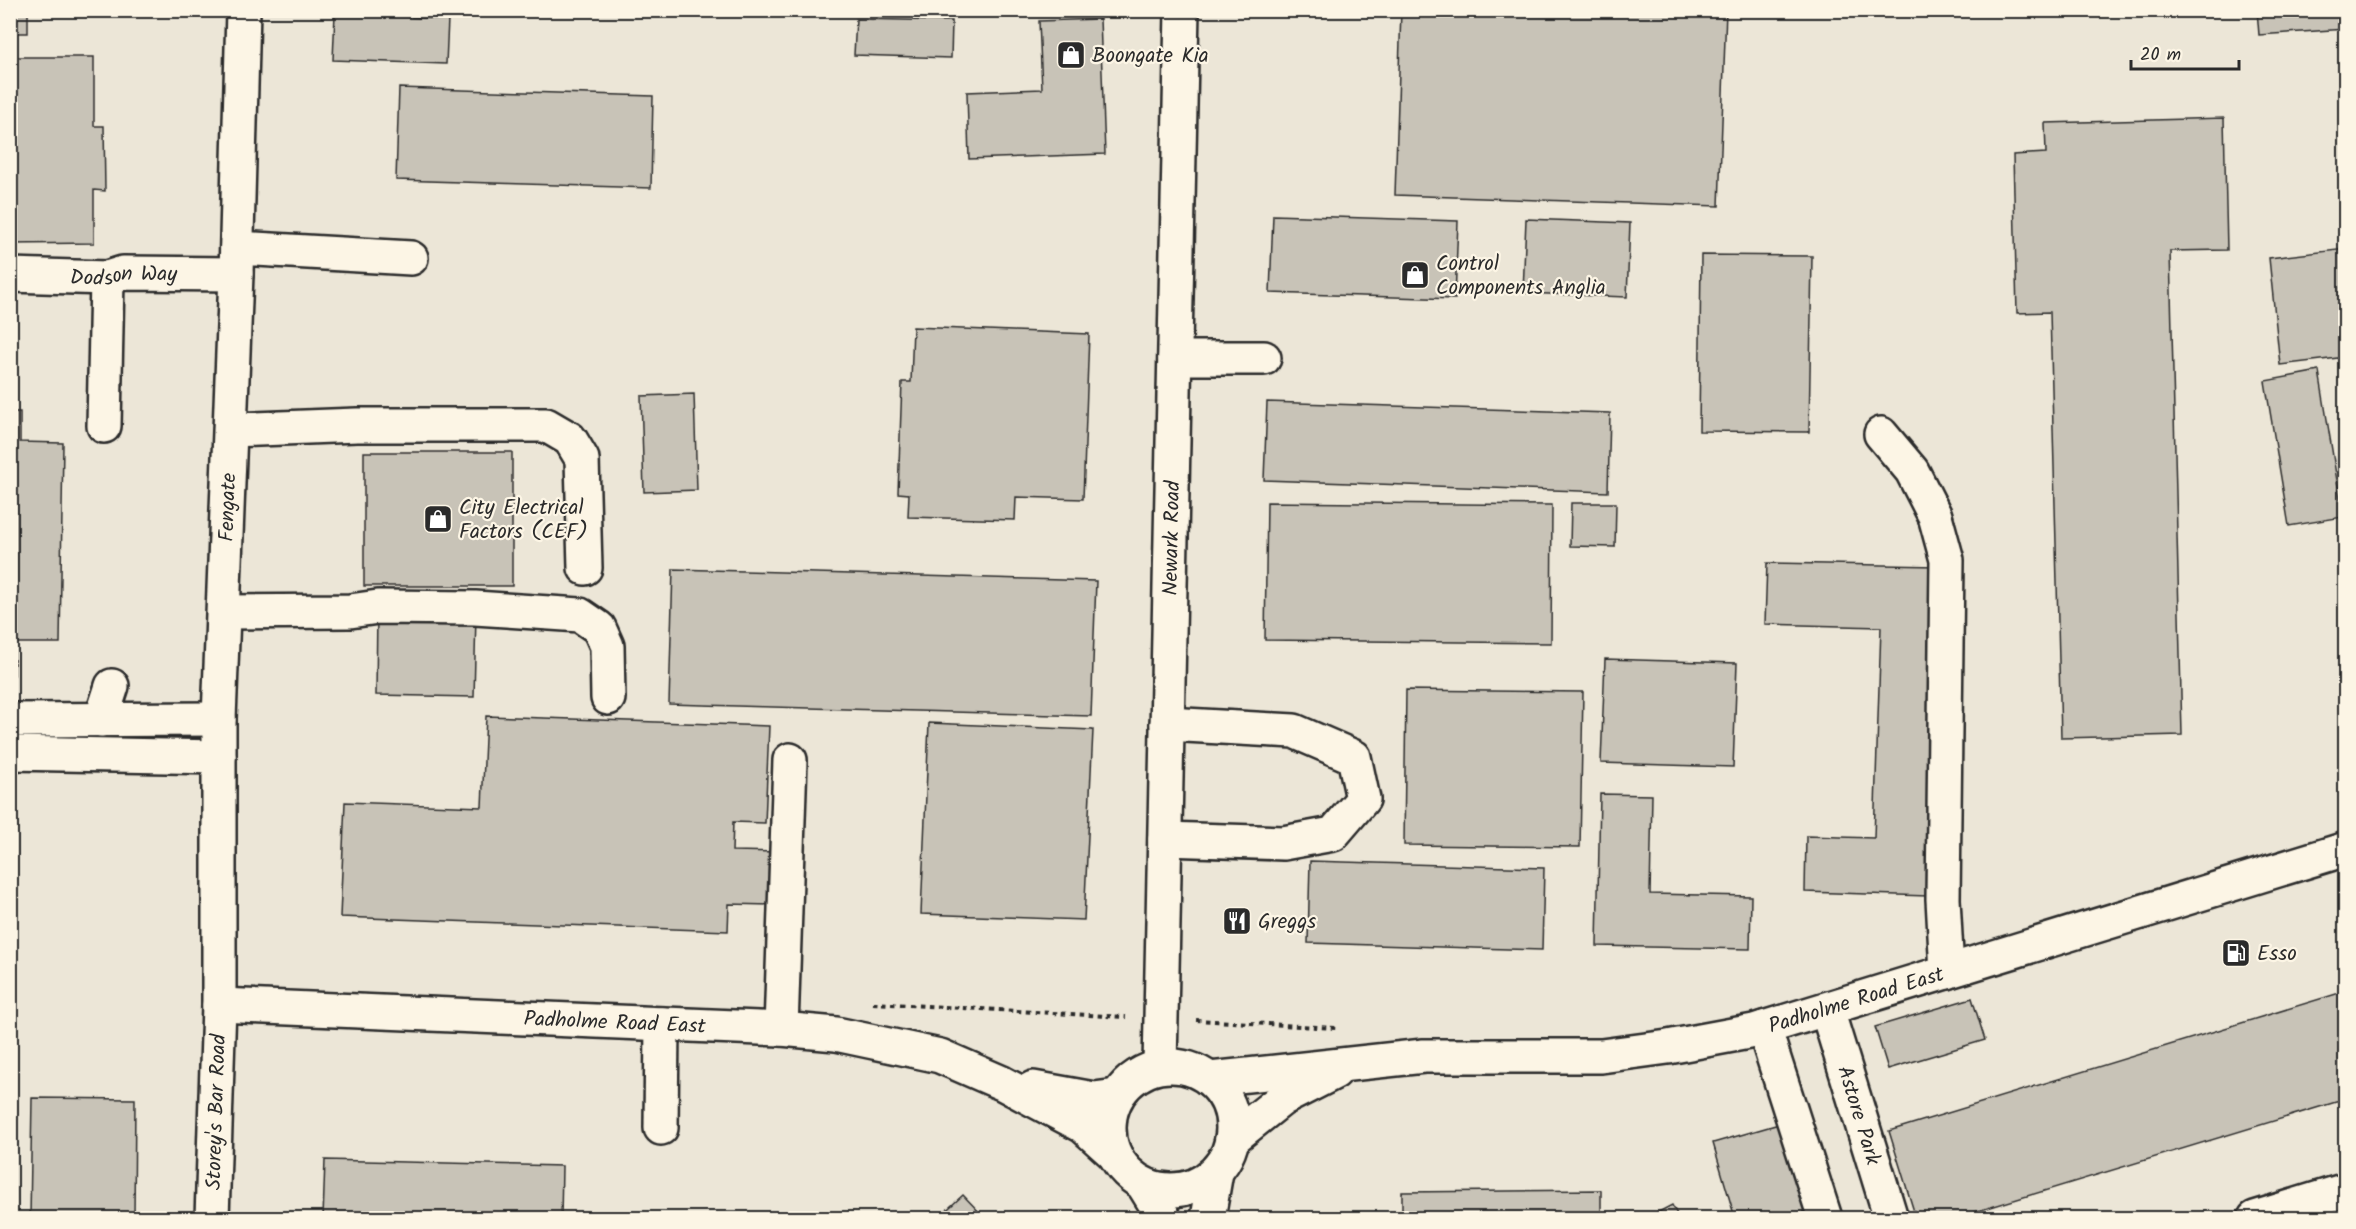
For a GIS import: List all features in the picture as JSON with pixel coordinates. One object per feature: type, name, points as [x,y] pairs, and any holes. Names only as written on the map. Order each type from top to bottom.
[{"type":"street","name":"Fengate","points":[[219,1005],[219,719],[237,261],[243,10]]},
{"type":"street","name":"Newark Road","points":[[1160,1066],[1182,10]]},
{"type":"street","name":"Dodson Way","points":[[10,275],[107,278],[123,273],[237,261],[411,258]]},
{"type":"street","points":[[104,426],[107,278]]},
{"type":"street","points":[[1175,358],[1264,358]]},
{"type":"street","points":[[231,430],[357,425],[546,425],[570,439],[582,459],[585,568]]},
{"type":"street","points":[[1881,434],[1912,471],[1935,516],[1947,560],[1943,899],[1947,972]]},
{"type":"street","points":[[224,612],[350,611],[378,607],[475,608],[580,615],[598,628],[607,646],[608,698]]},
{"type":"street","points":[[101,720],[112,686]]},
{"type":"street","points":[[10,720],[219,719]]},
{"type":"street","points":[[1165,839],[1283,843],[1333,834],[1363,799],[1354,757],[1294,731],[1167,724]]},
{"type":"street","points":[[10,753],[219,757]]},
{"type":"street","points":[[781,1029],[790,760]]},
{"type":"street","name":"Padholme Road East","points":[[1210,1079],[1424,1056],[1601,1056],[1668,1047],[1764,1028],[2346,849]]},
{"type":"street","name":"Padholme Road East","points":[[219,1005],[781,1029],[836,1034],[940,1056],[1002,1083]]},
{"type":"street","name":"Storey's Bar Road","points":[[212,1218],[219,1005]]},
{"type":"street","name":"Astore Park","points":[[1827,1010],[1891,1218]]},
{"type":"street","points":[[661,1128],[662,1024]]},
{"type":"street","points":[[1764,1028],[1825,1218]]},
{"type":"street","name":"Padholme Road East","points":[[1232,1139],[1282,1099],[1350,1065]]},
{"type":"street","points":[[1113,1154],[1108,1134],[1109,1114],[1117,1096],[1128,1082],[1143,1072],[1160,1066]]},
{"type":"street","name":"Padholme Road East","points":[[1160,1066],[1178,1066],[1195,1070],[1210,1079],[1222,1092],[1233,1122],[1232,1139],[1226,1156],[1216,1172]]},
{"type":"street","points":[[1002,1083],[1094,1099],[1117,1096]]},
{"type":"street","points":[[1002,1083],[1083,1126],[1113,1154],[1125,1171],[1143,1184],[1161,1190],[1181,1190],[1200,1184],[1216,1172]]},
{"type":"street","points":[[1208,1218],[1216,1172]]},
{"type":"street","points":[[1143,1184],[1164,1218]]},
{"type":"street","points":[[2255,1218],[2346,1190]]},
{"type":"path","points":[[865,1003],[1340,1028]]},
{"type":"shaded area","points":[[10,11],[2345,11],[2345,1218],[11,1218]]},
{"type":"building","points":[[10,10],[28,10],[28,33],[10,33]]},
{"type":"building","points":[[1401,10],[1726,10],[1719,206],[1395,195]]},
{"type":"building","points":[[2257,10],[2346,10],[2346,29],[2259,35]]},
{"type":"building","points":[[335,14],[448,19],[446,64],[333,60]]},
{"type":"building","points":[[856,19],[952,21],[951,58],[854,55]]},
{"type":"building","name":"Boongate Kia","points":[[1100,19],[1105,154],[969,159],[967,92],[1042,89],[1039,21]]},
{"type":"building","points":[[10,57],[94,57],[94,126],[104,126],[105,191],[94,190],[94,243],[10,244]]},
{"type":"building","points":[[399,88],[653,96],[651,188],[396,180]]},
{"type":"building","points":[[2224,118],[2227,250],[2170,251],[2182,735],[2061,738],[2050,312],[2017,313],[2013,155],[2046,153],[2045,123]]},
{"type":"building","points":[[1273,215],[1458,221],[1455,299],[1270,293]]},
{"type":"building","points":[[1526,219],[1630,223],[1627,297],[1523,293]]},
{"type":"building","points":[[2346,249],[2346,357],[2280,365],[2269,258]]},
{"type":"building","points":[[1701,255],[1812,256],[1809,432],[1699,431]]},
{"type":"building","points":[[913,327],[1089,334],[1083,499],[1016,497],[1015,520],[908,517],[909,494],[898,493],[902,382],[911,382]]},
{"type":"building","points":[[2319,371],[2343,517],[2289,526],[2265,381]]},
{"type":"building","points":[[694,394],[697,490],[644,492],[641,396]]},
{"type":"building","points":[[1267,402],[1610,413],[1608,492],[1264,480]]},
{"type":"building","points":[[10,412],[20,412],[20,442],[63,443],[60,643],[14,643],[14,675],[10,675]]},
{"type":"building","name":"City Electrical Factors (CEF)","points":[[364,452],[512,452],[512,586],[364,586]]},
{"type":"building","points":[[1267,502],[1552,505],[1551,643],[1265,640]]},
{"type":"building","points":[[1571,503],[1616,503],[1615,547],[1570,546]]},
{"type":"building","points":[[1767,563],[1937,566],[1928,896],[1805,892],[1806,836],[1874,838],[1881,627],[1765,624]]},
{"type":"building","points":[[673,569],[1096,581],[1091,716],[669,704]]},
{"type":"building","points":[[377,613],[476,615],[474,697],[376,695]]},
{"type":"building","points":[[1605,659],[1737,663],[1733,767],[1601,763]]},
{"type":"building","points":[[1406,690],[1583,692],[1580,847],[1404,845]]},
{"type":"building","points":[[486,716],[769,726],[765,823],[733,822],[732,851],[778,852],[776,905],[729,904],[728,931],[340,917],[345,802],[482,807]]},
{"type":"building","points":[[929,723],[1093,730],[1084,920],[921,914]]},
{"type":"building","points":[[1600,794],[1652,795],[1650,894],[1751,896],[1750,949],[1597,946]]},
{"type":"building","points":[[1310,861],[1544,868],[1542,950],[1308,943]]},
{"type":"building","points":[[2346,991],[2346,1099],[1955,1218],[1916,1218],[1889,1131]]},
{"type":"building","points":[[1972,998],[1985,1040],[1888,1069],[1875,1027]]},
{"type":"building","points":[[32,1098],[135,1099],[134,1218],[30,1218]]},
{"type":"building","points":[[1786,1122],[1814,1218],[1735,1218],[1713,1143]]},
{"type":"building","points":[[325,1160],[562,1166],[561,1218],[323,1218]]},
{"type":"building","points":[[1601,1190],[1601,1218],[1402,1218],[1402,1192]]},
{"type":"building","points":[[963,1195],[985,1218],[938,1218]]},
{"type":"building","points":[[1672,1205],[1679,1218],[1649,1217]]},
{"type":"place","name":"Boongate Kia","points":[[1071,55]]},
{"type":"place","name":"Control Components Anglia","points":[[1415,275]]},
{"type":"place","name":"City Electrical Factors (CEF)","points":[[438,519]]},
{"type":"place","name":"Greggs","points":[[1237,921]]},
{"type":"place","name":"Esso","points":[[2236,953]]}]
